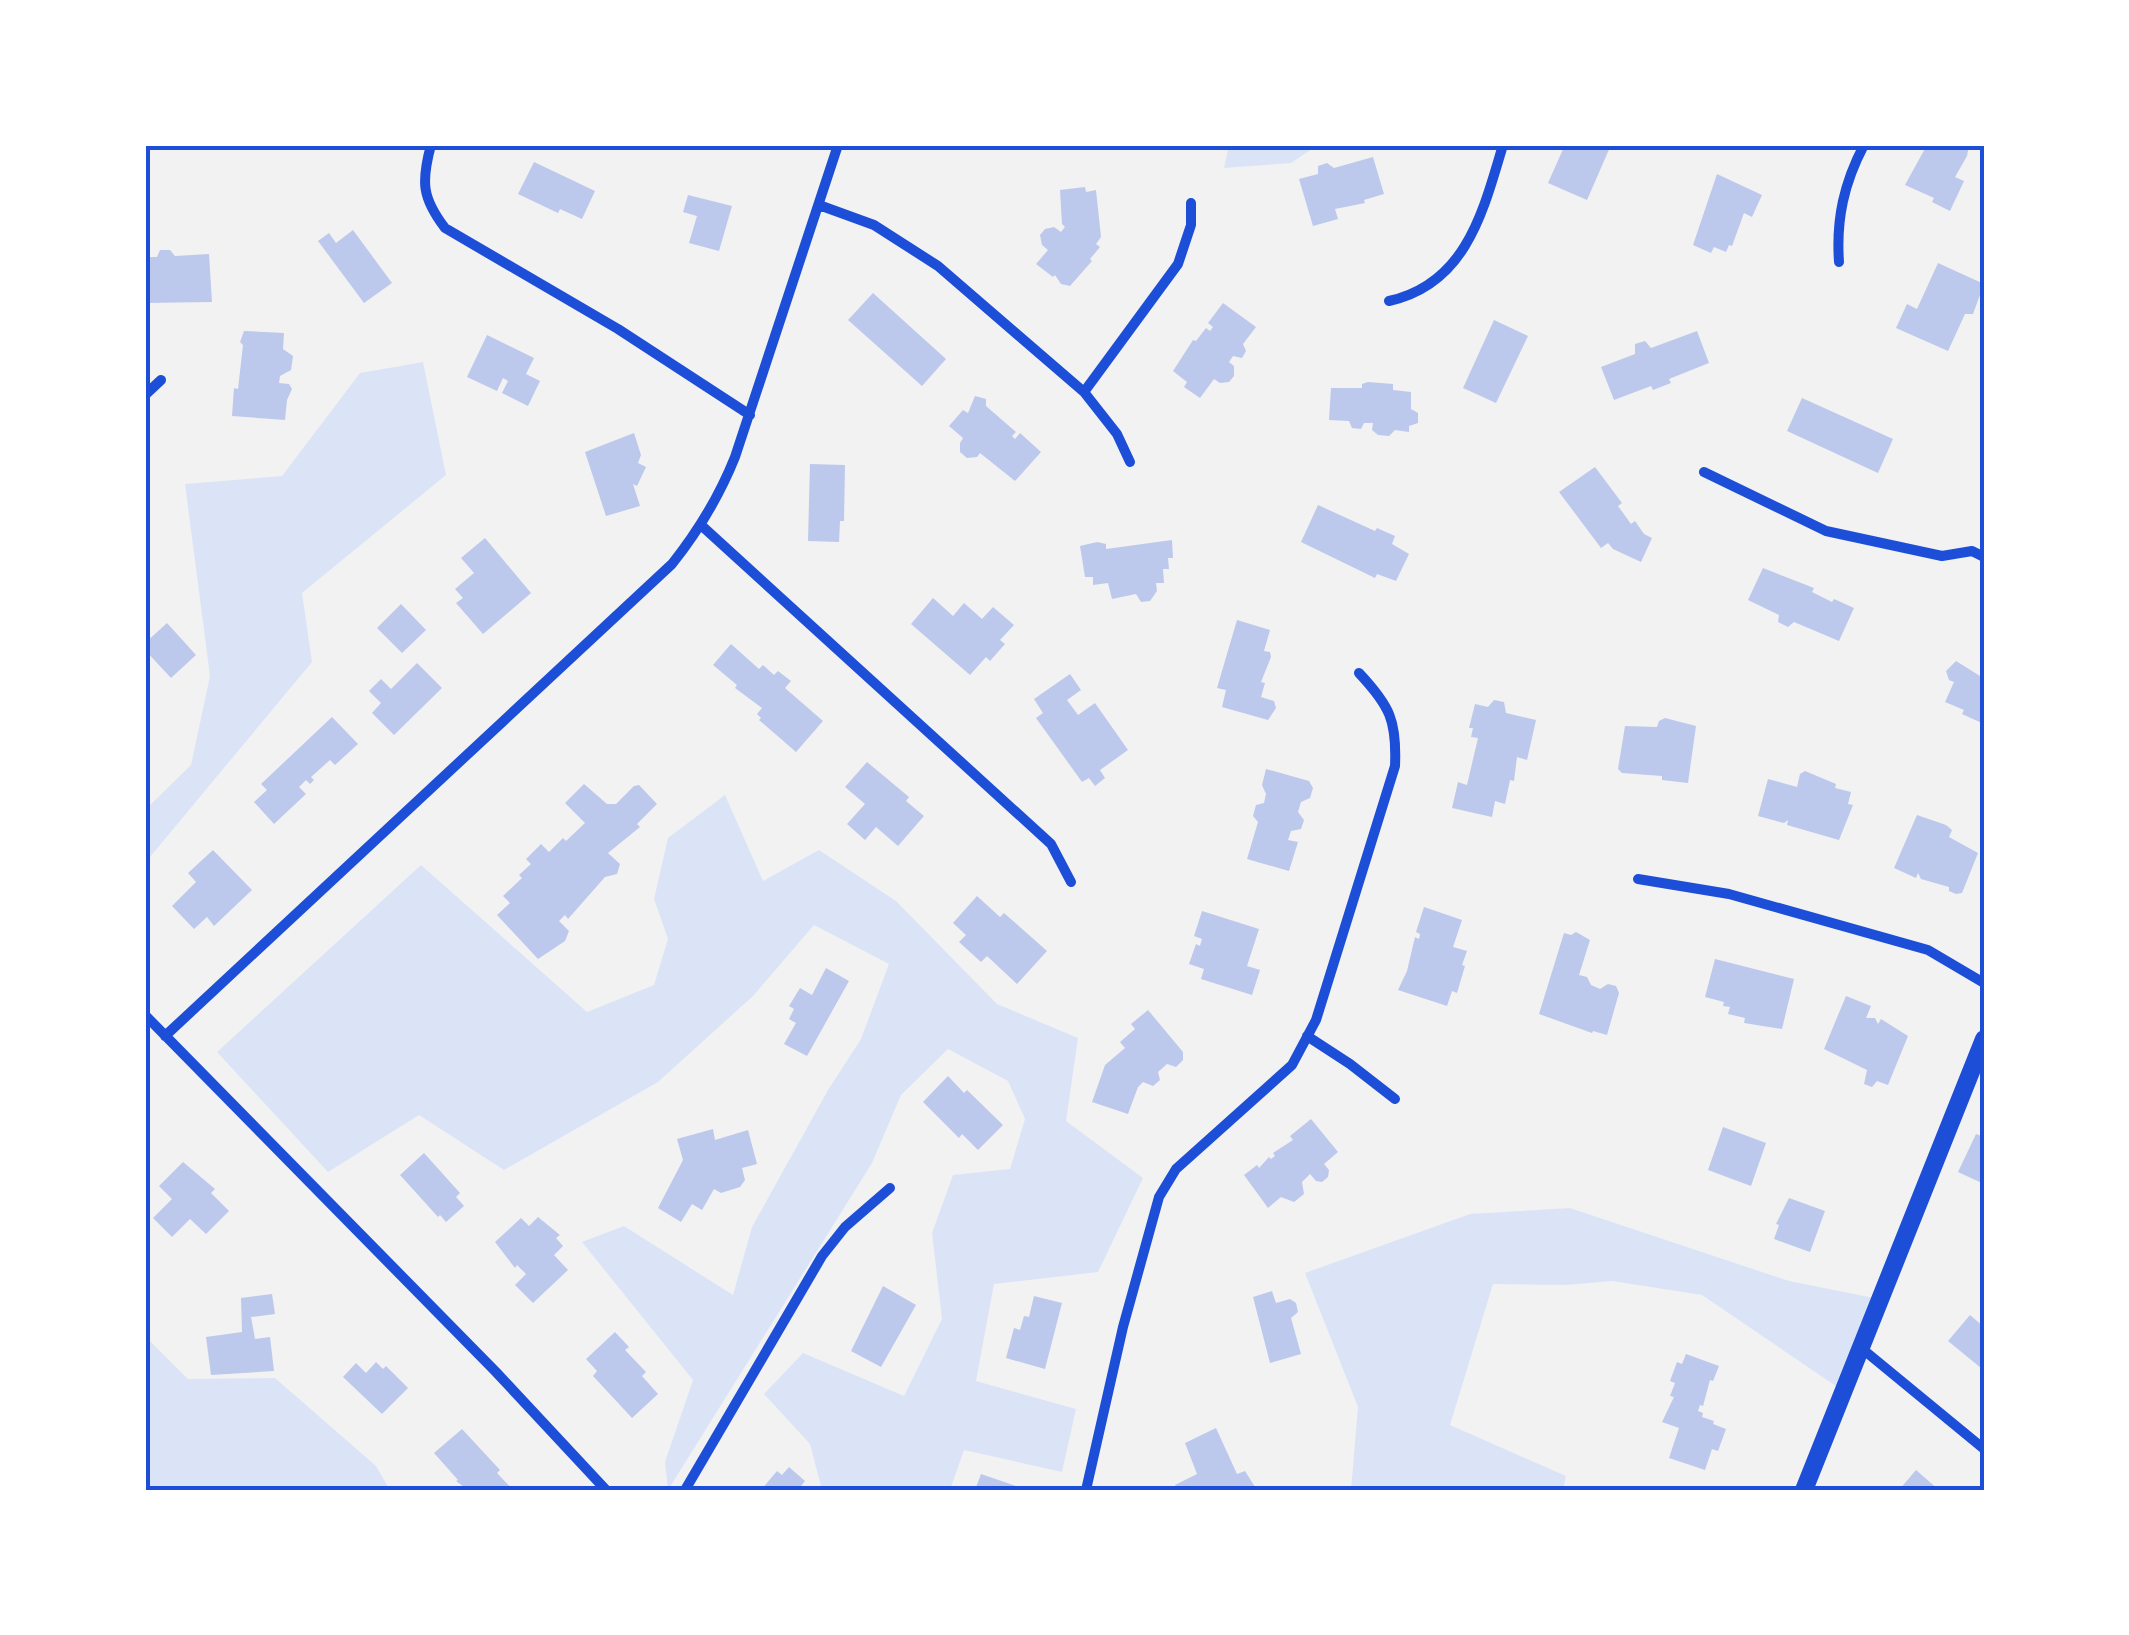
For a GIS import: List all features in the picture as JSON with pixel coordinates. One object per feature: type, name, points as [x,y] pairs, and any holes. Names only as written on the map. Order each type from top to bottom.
[{"type":"main road","points":[[1804,1490],[1984,1039]]},
{"type":"street","points":[[431,145],[425,186],[428,207],[444,228],[618,329],[750,415]]},
{"type":"street","points":[[165,1036],[672,564],[702,526],[723,489],[750,415],[838,145]]},
{"type":"street","points":[[1389,302],[1415,296],[1455,263],[1481,219],[1503,145]]},
{"type":"street","points":[[1840,262],[1837,233],[1841,200],[1864,145]]},
{"type":"street","points":[[1084,392],[1178,264],[1191,226],[1191,203]]},
{"type":"street","points":[[820,205],[874,225],[938,266],[1084,392],[1117,434],[1130,462]]},
{"type":"street","points":[[145,395],[162,380]]},
{"type":"street","points":[[1704,472],[1826,531],[1942,556],[1972,551],[1984,557]]},
{"type":"street","points":[[702,526],[1051,844],[1070,882]]},
{"type":"street","points":[[1086,1490],[1122,1327],[1159,1197],[1176,1169],[1292,1065],[1316,1020],[1395,766],[1396,730],[1383,698],[1359,673]]},
{"type":"street","points":[[1638,879],[1729,894],[1928,950],[1984,983]]},
{"type":"street","points":[[145,1016],[496,1372],[606,1490]]},
{"type":"street","points":[[1307,1036],[1395,1100]]},
{"type":"street","points":[[685,1490],[822,1256],[845,1226],[890,1188]]},
{"type":"street","points":[[1860,1347],[1984,1449]]},
{"type":"shaded area","points":[[1229,145],[1318,145],[1291,163],[1224,168]]},
{"type":"shaded area","points":[[423,362],[446,475],[302,593],[312,662],[145,863],[145,810],[191,765],[210,676],[185,484],[282,476],[360,373]]},
{"type":"shaded area","points":[[725,795],[763,881],[819,850],[896,901],[997,1004],[1078,1038],[1066,1121],[1143,1178],[1098,1272],[994,1284],[976,1381],[1076,1409],[1062,1472],[964,1450],[950,1490],[822,1490],[810,1444],[764,1394],[803,1353],[904,1396],[942,1319],[932,1233],[953,1175],[1010,1169],[1025,1119],[1008,1081],[948,1049],[901,1095],[872,1163],[668,1490],[665,1462],[693,1380],[582,1242],[624,1226],[733,1295],[752,1227],[861,1039],[889,964],[814,925],[753,996],[658,1082],[504,1170],[419,1115],[328,1172],[217,1052],[421,865],[587,1012],[654,985],[668,939],[654,899],[668,838]]},
{"type":"shaded area","points":[[1570,1208],[1789,1281],[1879,1299],[1843,1391],[1702,1295],[1612,1281],[1493,1284],[1450,1425],[1566,1476],[1563,1490],[1351,1490],[1358,1407],[1305,1273],[1470,1214]]},
{"type":"shaded area","points":[[145,1336],[188,1379],[275,1378],[376,1466],[390,1490],[145,1490]]},
{"type":"building","points":[[1572,145],[1611,145],[1587,200],[1548,183],[1564,147],[1570,150]]},
{"type":"building","points":[[1927,145],[1969,145],[1955,177],[1964,181],[1950,211],[1932,202],[1934,198],[1905,185]]},
{"type":"building","points":[[1373,157],[1384,194],[1364,200],[1365,203],[1335,209],[1338,219],[1313,226],[1299,179],[1318,174],[1318,166],[1327,163],[1334,168]]},
{"type":"building","points":[[534,162],[595,191],[582,219],[560,209],[558,213],[518,194]]},
{"type":"building","points":[[1717,174],[1762,195],[1752,217],[1744,213],[1732,246],[1726,252],[1714,247],[1711,253],[1693,245]]},
{"type":"building","points":[[1085,187],[1086,192],[1096,190],[1101,237],[1096,244],[1100,247],[1070,286],[1061,284],[1055,275],[1036,264],[1048,250],[1040,235],[1045,229],[1054,227],[1061,232],[1065,227],[1060,190]]},
{"type":"building","points":[[688,195],[732,206],[719,251],[689,243],[697,216],[683,212]]},
{"type":"building","points":[[353,230],[392,283],[364,303],[318,241],[329,233],[336,243]]},
{"type":"building","points":[[160,250],[170,250],[175,256],[209,254],[212,302],[145,303],[145,257],[157,257]]},
{"type":"building","points":[[1938,263],[1984,284],[1973,314],[1965,314],[1948,351],[1896,328],[1907,304],[1917,309]]},
{"type":"building","points":[[873,293],[946,359],[922,386],[848,320]]},
{"type":"building","points":[[1223,303],[1256,327],[1243,344],[1246,351],[1242,358],[1233,356],[1229,362],[1234,366],[1234,376],[1229,382],[1214,379],[1200,398],[1184,387],[1187,382],[1173,371],[1193,340],[1213,327],[1208,323]]},
{"type":"building","points":[[1494,320],[1528,336],[1496,403],[1463,388]]},
{"type":"building","points":[[244,331],[284,333],[283,349],[293,356],[291,370],[280,376],[279,383],[289,384],[292,389],[285,420],[232,416]]},
{"type":"building","points":[[1697,331],[1709,363],[1669,379],[1671,383],[1614,400],[1601,367],[1635,354],[1635,344],[1645,341],[1651,348]]},
{"type":"building","points":[[487,335],[534,358],[526,374],[540,381],[528,406],[502,393],[508,381],[503,378],[497,391],[467,377]]},
{"type":"building","points":[[1368,382],[1393,384],[1393,390],[1411,392],[1411,409],[1418,413],[1418,423],[1409,426],[1409,432],[1395,430],[1389,436],[1378,435],[1372,430],[1373,423],[1364,423],[1361,429],[1352,428],[1349,421],[1329,420],[1331,388],[1362,388]]},
{"type":"building","points":[[975,396],[986,399],[986,406],[1016,432],[1012,436],[1015,439],[1020,433],[1041,452],[1015,481],[980,453],[967,458],[960,452],[963,438],[949,426],[963,410],[968,413]]},
{"type":"building","points":[[1802,398],[1893,439],[1878,473],[1787,431]]},
{"type":"building","points":[[634,433],[641,455],[638,463],[646,467],[637,486],[633,484],[640,506],[606,516],[585,452]]},
{"type":"building","points":[[810,464],[845,465],[844,521],[840,521],[839,542],[808,541]]},
{"type":"building","points":[[1595,467],[1622,503],[1618,506],[1631,524],[1635,521],[1652,538],[1641,562],[1608,543],[1601,548],[1559,492]]},
{"type":"building","points":[[1318,505],[1395,536],[1392,544],[1409,554],[1396,581],[1377,574],[1375,578],[1301,542]]},
{"type":"building","points":[[485,538],[531,593],[483,634],[456,603],[463,598],[455,589],[474,573],[461,558]]},
{"type":"building","points":[[1172,540],[1173,558],[1168,558],[1169,569],[1163,569],[1164,583],[1156,583],[1157,591],[1150,601],[1141,602],[1136,594],[1112,599],[1108,583],[1093,585],[1093,577],[1085,577],[1080,546],[1097,542],[1106,544],[1106,549]]},
{"type":"building","points":[[1763,568],[1814,588],[1812,592],[1832,602],[1834,599],[1854,608],[1839,641],[1794,622],[1788,627],[1778,622],[1779,615],[1748,600]]},
{"type":"building","points":[[933,598],[953,616],[964,603],[982,619],[993,607],[1014,625],[1000,640],[1005,644],[970,675],[911,624]]},
{"type":"building","points":[[401,604],[426,630],[402,653],[377,628]]},
{"type":"building","points":[[1237,620],[1270,630],[1264,651],[1270,652],[1271,657],[1261,682],[1265,683],[1261,697],[1274,701],[1276,708],[1268,720],[1222,707],[1226,690],[1217,688]]},
{"type":"building","points":[[167,623],[196,655],[171,678],[145,650],[145,643]]},
{"type":"building","points":[[731,644],[759,669],[763,665],[774,675],[778,671],[791,681],[785,688],[823,721],[796,752],[759,720],[757,714],[762,708],[713,665]]},
{"type":"building","points":[[1956,661],[1980,676],[1984,666],[1984,724],[1945,702],[1954,682],[1946,671]]},
{"type":"building","points":[[417,663],[442,688],[394,735],[372,713],[381,703],[369,691],[381,679],[391,689]]},
{"type":"building","points":[[1070,674],[1081,690],[1067,700],[1078,715],[1095,703],[1128,750],[1100,770],[1105,778],[1095,786],[1089,778],[1082,782],[1036,718],[1043,713],[1034,699]]},
{"type":"building","points":[[1494,700],[1504,702],[1506,713],[1536,720],[1527,760],[1517,757],[1514,781],[1510,780],[1505,804],[1495,801],[1492,817],[1452,808],[1458,782],[1467,785],[1478,738],[1471,737],[1473,728],[1469,728],[1475,704],[1488,707]]},
{"type":"building","points":[[332,717],[358,744],[335,765],[330,760],[311,777],[314,780],[310,784],[306,780],[299,787],[306,794],[274,824],[254,802],[267,790],[261,784]]},
{"type":"building","points":[[1665,718],[1696,726],[1688,783],[1662,780],[1662,776],[1622,773],[1618,769],[1625,726],[1657,727]]},
{"type":"building","points":[[867,762],[909,797],[906,801],[924,816],[898,846],[876,827],[865,840],[847,824],[865,804],[845,787]]},
{"type":"building","points":[[1266,769],[1309,781],[1313,788],[1298,812],[1304,820],[1301,829],[1291,831],[1288,840],[1298,842],[1289,871],[1247,859],[1258,822],[1253,816],[1256,805],[1264,803],[1266,794],[1262,785]]},
{"type":"building","points":[[1805,771],[1836,784],[1835,788],[1851,792],[1848,804],[1853,805],[1839,840],[1787,825],[1788,820],[1784,823],[1758,816],[1768,779],[1797,787],[1800,774]]},
{"type":"building","points":[[584,784],[607,804],[616,804],[639,785],[657,804],[637,824],[640,827],[608,853],[620,864],[617,874],[605,877],[568,919],[565,915],[559,921],[569,931],[565,941],[538,959],[497,915],[510,903],[503,896],[531,864],[526,859],[541,844],[549,852],[585,823],[565,803]]},
{"type":"building","points":[[1917,815],[1946,825],[1952,830],[1949,837],[1978,853],[1962,893],[1921,879],[1918,873],[1916,878],[1894,868]]},
{"type":"building","points":[[213,850],[252,890],[214,926],[207,917],[194,929],[172,906],[196,882],[188,873]]},
{"type":"building","points":[[977,896],[1000,917],[1004,913],[1047,951],[1017,984],[987,956],[981,962],[959,942],[966,935],[953,923]]},
{"type":"building","points":[[1424,907],[1462,920],[1453,947],[1467,951],[1462,965],[1465,966],[1457,993],[1452,991],[1447,1006],[1398,990],[1415,937],[1419,939],[1416,932]]},
{"type":"building","points":[[1202,911],[1259,929],[1247,966],[1260,970],[1252,995],[1201,979],[1204,969],[1189,964],[1196,944],[1200,946],[1202,939],[1194,936]]},
{"type":"building","points":[[1576,932],[1590,940],[1579,975],[1600,989],[1608,984],[1616,986],[1619,993],[1607,1035],[1539,1014],[1564,933]]},
{"type":"building","points":[[1715,959],[1794,979],[1782,1029],[1744,1023],[1745,1018],[1728,1014],[1730,1007],[1723,1006],[1724,1002],[1705,997]]},
{"type":"building","points":[[826,968],[849,981],[807,1056],[784,1044],[796,1023],[789,1019],[794,1009],[789,1006],[800,988],[812,995]]},
{"type":"building","points":[[1846,996],[1871,1006],[1866,1018],[1875,1018],[1878,1024],[1881,1019],[1908,1036],[1888,1085],[1877,1081],[1872,1087],[1864,1084],[1867,1070],[1824,1049]]},
{"type":"building","points":[[1148,1010],[1183,1052],[1183,1060],[1176,1067],[1167,1064],[1158,1072],[1160,1080],[1153,1086],[1143,1082],[1128,1114],[1092,1102],[1105,1065],[1125,1048],[1120,1042],[1135,1029],[1131,1024]]},
{"type":"building","points":[[948,1076],[1003,1125],[978,1150],[962,1134],[959,1138],[923,1102]]},
{"type":"building","points":[[1311,1119],[1338,1152],[1324,1164],[1329,1170],[1328,1177],[1316,1181],[1310,1174],[1302,1182],[1304,1194],[1294,1202],[1281,1197],[1268,1208],[1244,1175],[1275,1156],[1273,1153],[1293,1140],[1290,1136]]},
{"type":"building","points":[[1723,1127],[1766,1143],[1751,1186],[1708,1170]]},
{"type":"building","points":[[713,1129],[715,1140],[748,1130],[757,1164],[742,1168],[745,1180],[740,1187],[721,1193],[714,1189],[702,1210],[692,1204],[681,1222],[658,1208],[683,1160],[677,1139]]},
{"type":"building","points":[[1976,1134],[1984,1137],[1984,1184],[1958,1172]]},
{"type":"building","points":[[424,1153],[460,1193],[456,1197],[464,1206],[446,1222],[400,1175]]},
{"type":"building","points":[[183,1162],[215,1189],[211,1193],[229,1211],[206,1234],[190,1219],[172,1237],[153,1218],[172,1199],[159,1186]]},
{"type":"building","points":[[1789,1198],[1825,1211],[1810,1252],[1774,1239],[1779,1225],[1776,1224]]},
{"type":"building","points":[[538,1217],[560,1235],[556,1238],[563,1246],[554,1255],[568,1270],[533,1303],[515,1285],[526,1274],[517,1265],[515,1268],[495,1242],[521,1218],[529,1226]]},
{"type":"building","points":[[883,1286],[916,1305],[881,1367],[851,1351]]},
{"type":"building","points":[[1272,1291],[1276,1303],[1290,1299],[1296,1303],[1298,1312],[1291,1318],[1301,1354],[1270,1363],[1253,1297]]},
{"type":"building","points":[[272,1294],[275,1314],[251,1317],[255,1339],[270,1337],[274,1371],[211,1375],[206,1337],[242,1332],[241,1298]]},
{"type":"building","points":[[1034,1296],[1062,1303],[1045,1369],[1006,1358],[1014,1328],[1020,1330],[1024,1316],[1029,1317]]},
{"type":"building","points":[[1970,1315],[1984,1327],[1981,1368],[1948,1341]]},
{"type":"building","points":[[615,1332],[658,1394],[632,1418],[593,1376],[597,1371],[586,1359]]},
{"type":"building","points":[[1686,1354],[1719,1366],[1698,1411],[1726,1429],[1718,1451],[1712,1449],[1705,1470],[1669,1458],[1679,1428],[1662,1422],[1674,1397],[1670,1396],[1675,1383],[1670,1381],[1677,1362],[1682,1364]]},
{"type":"building","points":[[376,1362],[383,1369],[386,1366],[408,1388],[382,1414],[343,1377],[356,1363],[366,1373]]},
{"type":"building","points":[[1216,1428],[1237,1474],[1245,1471],[1257,1490],[1178,1490],[1175,1485],[1197,1474],[1185,1443]]},
{"type":"building","points":[[462,1429],[513,1490],[468,1490],[456,1481],[434,1453]]},
{"type":"building","points":[[789,1467],[805,1481],[798,1490],[761,1490],[777,1471],[782,1475]]},
{"type":"building","points":[[1916,1470],[1939,1490],[1899,1490]]},
{"type":"building","points":[[981,1474],[1016,1486],[1014,1490],[975,1490]]}]
